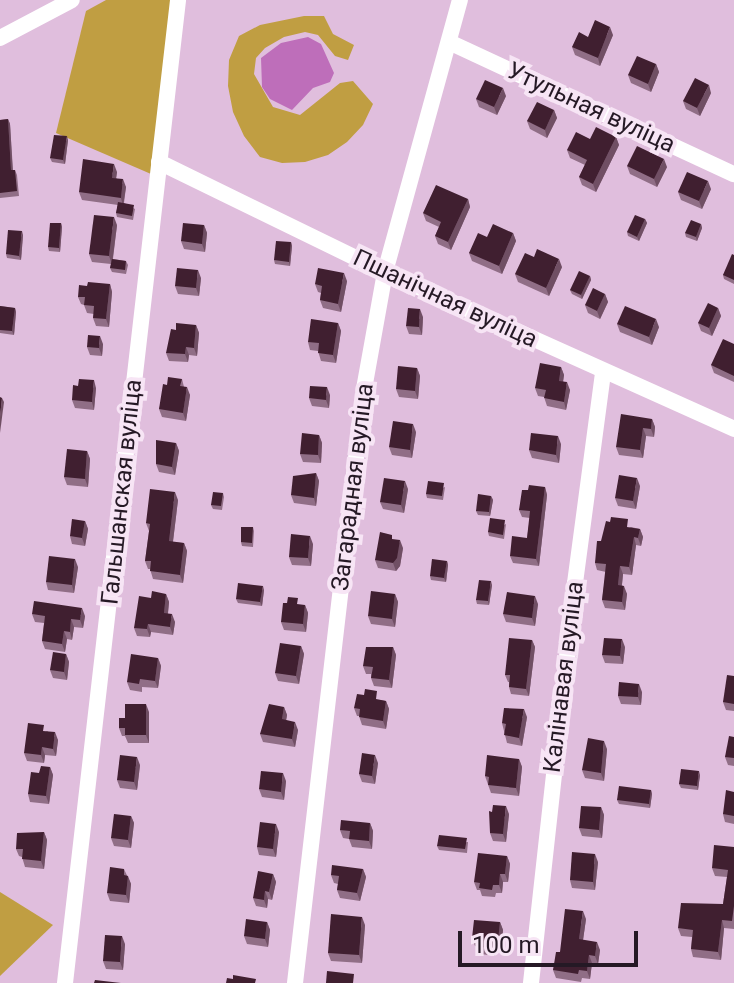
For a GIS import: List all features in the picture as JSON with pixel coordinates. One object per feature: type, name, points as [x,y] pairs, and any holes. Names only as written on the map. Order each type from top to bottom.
[{"type":"street","points":[[0,38],[72,0]]},
{"type":"street","name":"Гальшанская вуліца","points":[[65,983],[178,0]]},
{"type":"street","name":"Загарадная вуліца","points":[[295,983],[364,389],[385,272],[460,0]]},
{"type":"street","name":"Утульная вуліца","points":[[449,42],[734,174]]},
{"type":"street","name":"Пшанічная вуліца","points":[[159,162],[385,272],[734,429]]},
{"type":"street","name":"Калінавая вуліца","points":[[531,983],[575,583],[603,372]]},
{"type":"shaded area","points":[[106,0],[173,0],[151,174],[56,133],[86,11]]},
{"type":"shaded area","points":[[304,16],[324,16],[333,34],[354,45],[348,60],[335,56],[318,35],[305,32],[284,37],[265,48],[256,58],[254,74],[273,107],[300,115],[340,83],[353,81],[373,104],[363,125],[347,142],[328,155],[305,162],[282,163],[260,157],[244,136],[233,112],[228,86],[229,60],[239,36],[260,25]]},
{"type":"shaded area","points":[[308,37],[321,44],[334,73],[330,82],[313,88],[292,110],[270,99],[262,87],[261,58],[281,43]]},
{"type":"shaded area","points":[[0,892],[53,925],[0,976]]},
{"type":"building","points":[[595,20],[610,27],[598,58],[572,47],[579,32],[588,37]]},
{"type":"building","points":[[637,56],[656,64],[648,84],[628,75]]},
{"type":"building","points":[[695,78],[709,85],[697,108],[683,101]]},
{"type":"building","points":[[485,80],[503,88],[494,107],[476,99]]},
{"type":"building","points":[[537,102],[554,110],[545,130],[527,121]]},
{"type":"building","points":[[8,119],[11,170],[15,170],[17,191],[0,193],[0,120]]},
{"type":"building","points":[[596,127],[616,137],[593,184],[579,177],[587,160],[567,150],[576,132],[590,139]]},
{"type":"building","points":[[54,135],[67,136],[63,160],[50,158]]},
{"type":"building","points":[[637,146],[664,159],[654,179],[627,166]]},
{"type":"building","points":[[83,159],[114,164],[112,178],[123,179],[121,198],[79,192]]},
{"type":"building","points":[[687,172],[708,181],[699,201],[678,192]]},
{"type":"building","points":[[436,185],[468,199],[448,242],[435,236],[441,222],[423,213]]},
{"type":"building","points":[[118,202],[134,205],[132,216],[116,213]]},
{"type":"building","points":[[94,215],[114,217],[109,256],[89,254]]},
{"type":"building","points":[[635,215],[645,219],[637,237],[627,232]]},
{"type":"building","points":[[691,220],[701,224],[696,237],[685,233]]},
{"type":"building","points":[[50,223],[61,223],[59,248],[48,247]]},
{"type":"building","points":[[183,223],[204,225],[202,244],[181,241]]},
{"type":"building","points":[[493,224],[513,233],[499,266],[469,253],[478,233],[487,237]]},
{"type":"building","points":[[8,230],[22,231],[19,256],[6,254]]},
{"type":"building","points":[[276,241],[291,242],[289,262],[274,260]]},
{"type":"building","points":[[537,249],[559,259],[546,288],[515,274],[525,253],[534,257]]},
{"type":"building","points":[[734,255],[734,280],[723,275]]},
{"type":"building","points":[[112,259],[126,261],[125,270],[110,268]]},
{"type":"building","points":[[177,268],[198,270],[196,288],[175,286]]},
{"type":"building","points":[[318,268],[344,273],[338,304],[320,300],[322,286],[315,284]]},
{"type":"building","points":[[579,271],[590,276],[581,295],[570,290]]},
{"type":"building","points":[[88,282],[110,284],[106,319],[93,318],[94,306],[84,305],[85,297],[78,297],[79,285],[87,286]]},
{"type":"building","points":[[593,288],[605,294],[597,311],[585,305]]},
{"type":"building","points":[[708,303],[718,308],[709,328],[698,323]]},
{"type":"building","points":[[0,306],[15,308],[12,331],[0,330]]},
{"type":"building","points":[[625,306],[656,319],[649,337],[617,324]]},
{"type":"building","points":[[408,308],[420,309],[419,327],[406,326]]},
{"type":"building","points":[[311,319],[338,323],[333,355],[318,353],[319,343],[308,342]]},
{"type":"building","points":[[176,323],[196,325],[194,348],[186,347],[185,354],[166,353],[171,329],[176,330]]},
{"type":"building","points":[[88,335],[100,336],[99,348],[87,347]]},
{"type":"building","points":[[723,339],[734,344],[734,376],[711,365]]},
{"type":"building","points":[[540,363],[561,367],[559,381],[567,382],[564,402],[544,398],[546,390],[535,388]]},
{"type":"building","points":[[398,366],[417,368],[415,391],[396,389]]},
{"type":"building","points":[[168,377],[182,379],[180,386],[187,387],[183,413],[159,409],[163,384],[167,385]]},
{"type":"building","points":[[79,379],[94,380],[92,402],[72,400],[73,385],[78,386]]},
{"type":"building","points":[[310,386],[327,387],[326,400],[309,398]]},
{"type":"building","points":[[621,414],[652,419],[651,429],[643,428],[640,450],[616,447]]},
{"type":"building","points":[[393,421],[413,424],[410,450],[389,447]]},
{"type":"building","points":[[302,433],[319,435],[318,455],[300,454]]},
{"type":"building","points":[[531,433],[558,436],[556,455],[529,450]]},
{"type":"building","points":[[156,440],[176,443],[172,467],[156,464]]},
{"type":"building","points":[[67,449],[87,451],[85,479],[64,477]]},
{"type":"building","points":[[316,473],[314,498],[291,495],[293,476]]},
{"type":"building","points":[[619,475],[637,478],[633,501],[615,498]]},
{"type":"building","points":[[384,478],[405,481],[401,505],[380,502]]},
{"type":"building","points":[[428,481],[444,483],[442,496],[426,494]]},
{"type":"building","points":[[529,485],[545,487],[536,559],[510,556],[512,536],[527,538],[530,511],[519,510],[522,490],[528,490]]},
{"type":"building","points":[[150,489],[175,492],[169,541],[184,543],[180,575],[150,571],[151,561],[145,561],[150,524],[146,523]]},
{"type":"building","points":[[213,492],[223,493],[221,506],[211,505]]},
{"type":"building","points":[[478,494],[491,496],[489,512],[476,511]]},
{"type":"building","points":[[611,517],[628,519],[627,527],[640,529],[638,538],[634,537],[629,567],[620,566],[618,585],[624,586],[622,602],[602,600],[606,564],[595,563],[597,541],[601,541],[606,521],[610,522]]},
{"type":"building","points":[[490,518],[505,520],[503,535],[488,532]]},
{"type":"building","points":[[72,519],[85,521],[82,538],[70,536]]},
{"type":"building","points":[[241,527],[253,527],[252,543],[241,542]]},
{"type":"building","points":[[380,532],[400,540],[393,563],[375,560]]},
{"type":"building","points":[[291,534],[310,536],[308,558],[289,557]]},
{"type":"building","points":[[49,556],[75,559],[72,585],[46,582]]},
{"type":"building","points":[[432,559],[447,561],[444,578],[430,576]]},
{"type":"building","points":[[479,580],[491,581],[488,601],[476,600]]},
{"type":"building","points":[[238,583],[263,586],[260,602],[236,599]]},
{"type":"building","points":[[152,591],[166,594],[164,613],[172,614],[170,627],[148,624],[147,629],[134,628],[139,596],[151,598]]},
{"type":"building","points":[[371,591],[395,594],[392,619],[368,616]]},
{"type":"building","points":[[507,592],[535,596],[532,618],[503,614]]},
{"type":"building","points":[[288,597],[298,598],[297,604],[305,605],[303,624],[281,622],[283,603],[287,603]]},
{"type":"building","points":[[34,601],[82,608],[80,620],[71,619],[70,632],[64,631],[62,644],[42,641],[45,616],[32,614]]},
{"type":"building","points":[[509,638],[532,640],[526,689],[509,687],[510,675],[505,675]]},
{"type":"building","points":[[604,638],[622,639],[620,656],[602,655]]},
{"type":"building","points":[[280,643],[301,646],[296,676],[275,673]]},
{"type":"building","points":[[366,647],[393,647],[389,680],[371,678],[373,667],[363,666]]},
{"type":"building","points":[[53,652],[66,654],[64,672],[50,670]]},
{"type":"building","points":[[131,654],[158,658],[155,681],[140,679],[139,684],[127,682]]},
{"type":"building","points":[[727,675],[734,676],[734,704],[723,702]]},
{"type":"building","points":[[619,682],[639,684],[638,697],[618,696]]},
{"type":"building","points":[[365,689],[377,691],[376,699],[386,701],[383,721],[359,717],[360,709],[354,708],[357,694],[364,695]]},
{"type":"building","points":[[125,704],[146,704],[146,735],[125,735],[125,728],[119,728],[119,718],[125,718]]},
{"type":"building","points":[[269,704],[284,707],[282,719],[295,722],[292,739],[260,734]]},
{"type":"building","points":[[504,708],[524,709],[519,738],[504,735]]},
{"type":"building","points":[[28,723],[44,725],[43,731],[55,732],[53,749],[42,747],[41,755],[24,753]]},
{"type":"building","points":[[729,736],[734,737],[734,758],[725,757]]},
{"type":"building","points":[[588,738],[604,741],[601,773],[582,770]]},
{"type":"building","points":[[362,753],[375,755],[372,776],[359,774]]},
{"type":"building","points":[[120,755],[137,757],[134,782],[117,780]]},
{"type":"building","points":[[487,755],[519,759],[516,788],[488,785],[489,777],[485,776]]},
{"type":"building","points":[[41,766],[50,767],[46,796],[28,794],[31,772],[39,773]]},
{"type":"building","points":[[681,769],[699,771],[697,786],[679,784]]},
{"type":"building","points":[[261,771],[283,773],[281,792],[259,789]]},
{"type":"building","points":[[619,786],[651,790],[649,804],[617,800]]},
{"type":"building","points":[[726,790],[734,792],[734,816],[723,814]]},
{"type":"building","points":[[493,805],[506,806],[503,834],[490,833],[489,811],[492,812]]},
{"type":"building","points":[[581,806],[601,807],[599,830],[579,828]]},
{"type":"building","points":[[114,814],[131,816],[128,840],[111,838]]},
{"type":"building","points":[[341,820],[370,823],[369,841],[349,839],[350,831],[340,830]]},
{"type":"building","points":[[260,822],[276,824],[273,849],[257,847]]},
{"type":"building","points":[[44,832],[41,861],[22,859],[23,849],[16,849],[17,833]]},
{"type":"building","points":[[439,835],[467,838],[465,849],[437,846]]},
{"type":"building","points":[[714,845],[734,847],[732,921],[722,920],[718,952],[691,949],[693,930],[678,928],[681,903],[723,904],[728,870],[712,868]]},
{"type":"building","points":[[572,852],[595,854],[593,882],[570,880]]},
{"type":"building","points":[[478,853],[507,856],[505,874],[500,874],[499,885],[493,885],[492,890],[479,888],[480,883],[474,882]]},
{"type":"building","points":[[332,865],[363,869],[357,893],[337,890],[339,876],[331,875]]},
{"type":"building","points":[[110,867],[124,869],[124,875],[128,876],[126,895],[107,893]]},
{"type":"building","points":[[258,871],[273,874],[264,900],[253,898]]},
{"type":"building","points":[[565,909],[583,911],[579,939],[597,942],[595,956],[589,955],[587,971],[579,970],[578,974],[553,970],[556,952],[560,952]]},
{"type":"building","points":[[331,914],[362,917],[359,955],[328,953]]},
{"type":"building","points":[[246,919],[267,922],[265,939],[244,936]]},
{"type":"building","points":[[474,920],[500,922],[498,941],[493,941],[492,948],[478,947],[479,939],[472,938]]},
{"type":"building","points":[[105,935],[122,936],[120,962],[103,961]]},
{"type":"building","points":[[327,971],[354,974],[353,983],[326,983]]},
{"type":"building","points":[[233,975],[256,979],[255,983],[226,983],[227,978],[233,979]]},
{"type":"building","points":[[95,980],[121,983],[94,983]]}]
